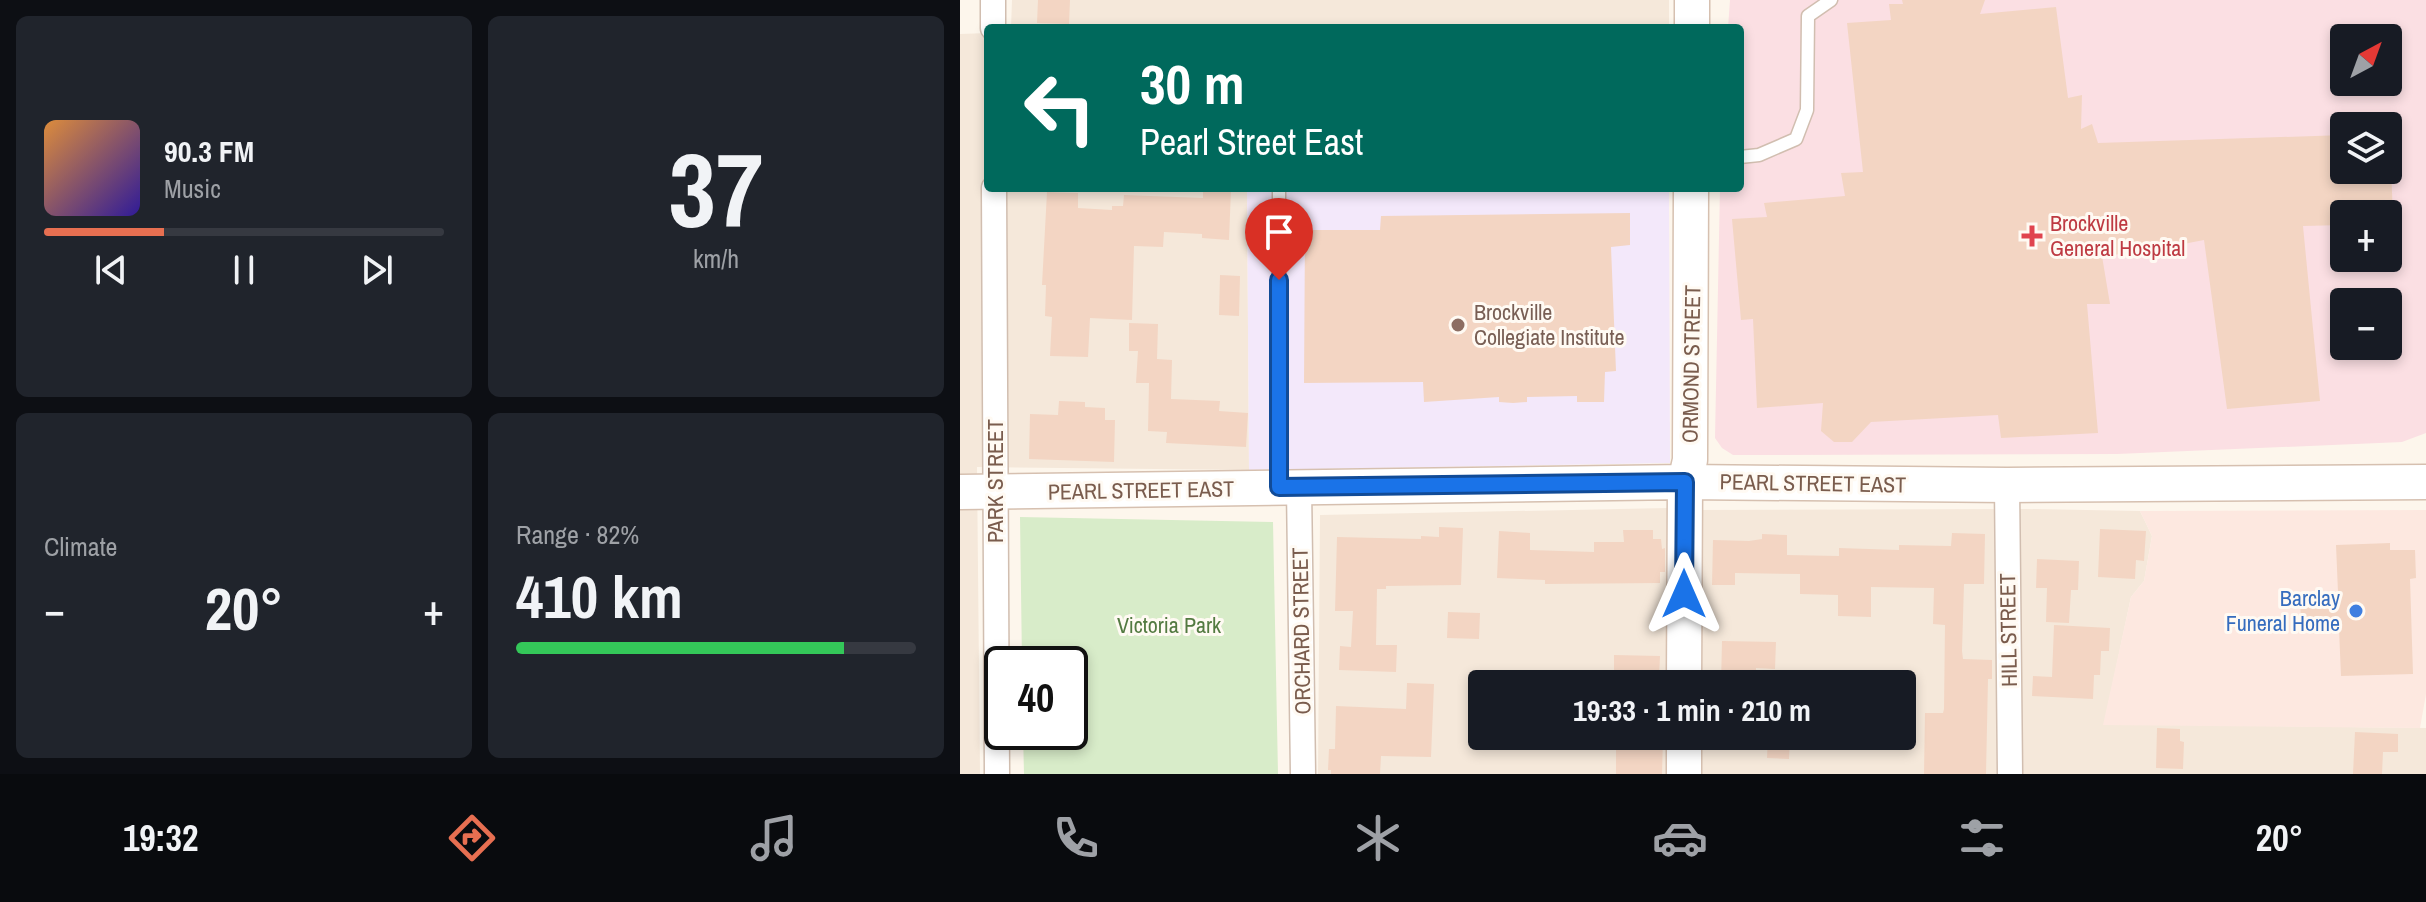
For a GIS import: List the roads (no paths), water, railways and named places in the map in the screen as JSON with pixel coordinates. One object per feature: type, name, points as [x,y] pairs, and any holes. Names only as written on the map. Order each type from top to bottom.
[{"type":"street","points":[[993,0],[993,24]]},
{"type":"street","points":[[1692,0],[1692,24]]},
{"type":"street","name":"PARK STREET","points":[[994,192],[997,774]]},
{"type":"street","name":"ORMOND STREET","points":[[1684,670],[1685,482],[1690,460],[1691,192]]},
{"type":"street","name":"PEARL STREET EAST","points":[[960,492],[1685,482],[2007,485],[2426,482]]},
{"type":"street","name":"HILL STREET","points":[[2007,485],[2010,774]]},
{"type":"street","name":"ORCHARD STREET","points":[[1289,488],[1303,774]]},
{"type":"street","points":[[1684,750],[1684,774]]},
{"type":"lane","points":[[1744,157],[1759,155],[1796,139],[1807,110],[1808,16],[1831,0]]},
{"type":"lane","points":[[1279,192],[1289,488]]},
{"type":"place","name":"Brockville General Hospital","points":[[2032,236]]},
{"type":"place","name":"Brockville Collegiate Institute","points":[[1458,325]]},
{"type":"place","name":"Barclay Funeral Home","points":[[2356,611]]},
{"type":"park label","name":"Victoria Park","points":[[1169,625]]}]
